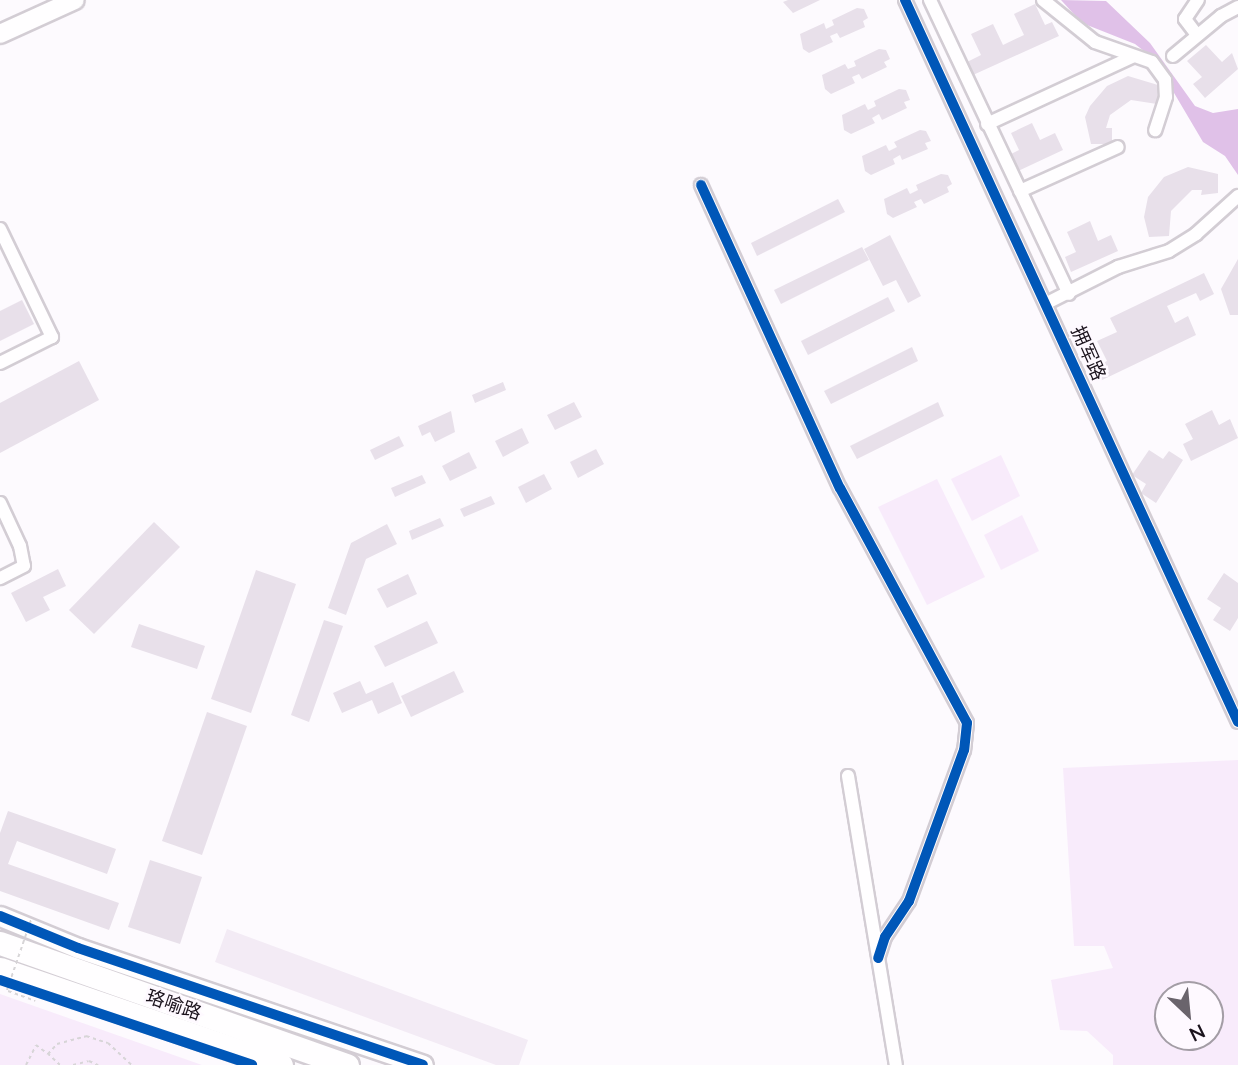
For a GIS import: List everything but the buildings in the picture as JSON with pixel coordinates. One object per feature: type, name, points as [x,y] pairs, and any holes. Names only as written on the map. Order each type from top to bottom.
[{"type":"highway","name":"珞喻路","points":[[0,943],[347,1065]]},
{"type":"highway","name":"珞喻路","points":[[2,979],[281,1065]]},
{"type":"main road","points":[[0,22],[49,0]]},
{"type":"main road","points":[[0,34],[75,0]]},
{"type":"main road","points":[[0,916],[78,948],[423,1065]]},
{"type":"main road","points":[[2,979],[252,1065]]},
{"type":"street","name":"拥军路","points":[[905,0],[1238,722]]},
{"type":"street","points":[[930,0],[1069,294]]},
{"type":"street","points":[[1044,0],[1078,32],[1132,57],[1152,62],[1165,80],[1166,97],[1155,130]]},
{"type":"street","points":[[1197,35],[1185,19],[1198,0]]},
{"type":"street","points":[[1173,56],[1197,35],[1238,7]]},
{"type":"street","points":[[987,124],[1132,57]]},
{"type":"street","points":[[1020,191],[1118,147]]},
{"type":"street","points":[[701,185],[840,488],[967,723],[964,750],[909,901],[885,937],[878,958]]},
{"type":"street","points":[[1047,303],[1118,267],[1168,251],[1216,216],[1238,196]]},
{"type":"street","points":[[0,229],[52,337],[0,363]]},
{"type":"street","points":[[0,260],[12,254]]},
{"type":"street","points":[[0,503],[24,566],[0,578]]},
{"type":"street","points":[[848,776],[896,1065]]},
{"type":"path","points":[[0,988],[31,920]]},
{"type":"path","points":[[2,979],[35,1001]]},
{"type":"path","points":[[48,1054],[57,1044],[86,1036],[108,1044],[132,1065]]},
{"type":"path","points":[[26,1065],[36,1045],[60,1065]]},
{"type":"path","points":[[73,1065],[89,1061],[98,1065]]},
{"type":"shaded area","points":[[1061,0],[1106,1],[1150,43],[1195,106],[1213,113],[1238,109],[1238,175],[1225,156],[1203,142],[1154,59],[1135,44],[1082,23]]},
{"type":"shaded area","points":[[1001,455],[1020,496],[972,521],[951,479]]},
{"type":"shaded area","points":[[937,479],[985,577],[927,605],[878,507]]},
{"type":"shaded area","points":[[1022,515],[1039,551],[1001,570],[984,535]]},
{"type":"shaded area","points":[[1238,760],[1238,1065],[1113,1065],[1113,1055],[1087,1031],[1060,1030],[1051,980],[1113,968],[1104,946],[1074,946],[1063,768]]},
{"type":"shaded area","points":[[227,929],[528,1040],[519,1065],[496,1065],[215,962]]},
{"type":"shaded area","points":[[0,994],[202,1065],[0,1065]]},
{"type":"cycle path","points":[[905,0],[1238,722]]},
{"type":"cycle path","points":[[701,185],[840,488],[967,723],[964,750],[909,901],[885,937],[878,958]]},
{"type":"cycle path","points":[[0,916],[78,948],[423,1065]]},
{"type":"cycle path","points":[[0,980],[252,1065]]}]
